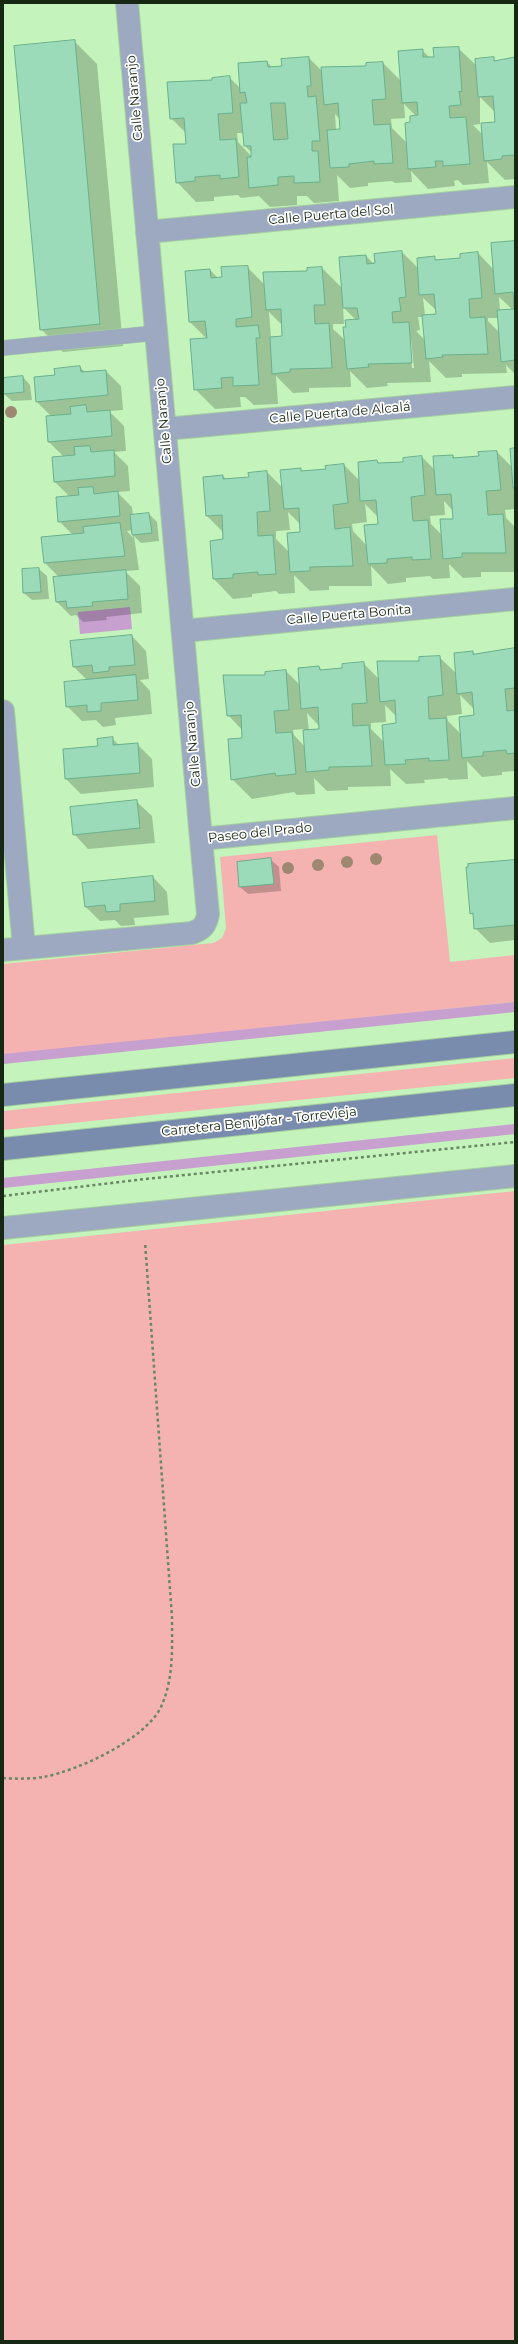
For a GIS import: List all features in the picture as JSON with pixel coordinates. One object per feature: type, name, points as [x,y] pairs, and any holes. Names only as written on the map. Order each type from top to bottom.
[{"type":"main road","points":[[3,1095],[515,1042]]},
{"type":"main road","name":"Carretera Benijófar - Torrevieja","points":[[3,1149],[515,1095]]},
{"type":"street","name":"Calle Naranjo","points":[[127,3],[201,839]]},
{"type":"street","name":"Calle Puerta del Sol","points":[[147,232],[515,197]]},
{"type":"street","name":"Calle Puerta de Alcalá","points":[[165,429],[515,397]]},
{"type":"street","name":"Calle Puerta Bonita","points":[[183,631],[515,599]]},
{"type":"street","points":[[3,711],[13,949]]},
{"type":"street","name":"Paseo del Prado","points":[[13,949],[192,934],[201,930],[207,923],[208,914],[201,839],[515,808]]},
{"type":"street","points":[[3,1228],[515,1176]]},
{"type":"lane","points":[[3,348],[156,333]]},
{"type":"path","points":[[3,1196],[145,1179],[515,1142]]},
{"type":"path","points":[[3,1778],[42,1777],[108,1753],[139,1732],[160,1708],[172,1670],[172,1617],[142,1213]]},
{"type":"shaded area","points":[[130,607],[132,629],[80,634],[78,612]]},
{"type":"shaded area","points":[[437,835],[450,962],[515,955],[515,1002],[3,1055],[3,964],[213,943],[222,938],[226,928],[220,857]]},
{"type":"shaded area","points":[[515,1058],[515,1078],[3,1130],[3,1111]]},
{"type":"shaded area","points":[[515,1191],[515,2341],[3,2341],[3,1245]]},
{"type":"building","points":[[75,40],[100,324],[40,330],[14,46]]},
{"type":"building","points":[[459,47],[462,92],[459,91],[461,105],[449,106],[450,118],[466,117],[470,164],[443,166],[443,161],[435,161],[436,167],[408,169],[405,123],[410,122],[410,116],[418,115],[417,102],[402,103],[398,51],[423,49],[423,57],[434,57],[433,48]]},
{"type":"building","points":[[309,57],[311,86],[307,86],[308,97],[316,96],[320,141],[312,141],[312,151],[318,151],[320,182],[294,183],[294,176],[278,177],[278,185],[249,188],[247,157],[251,157],[251,146],[244,146],[240,103],[247,103],[245,92],[240,93],[238,63],[267,61],[268,67],[282,66],[281,59]],"holes":[[[271,103],[285,103],[288,139],[274,140]]]},
{"type":"building","points":[[494,57],[494,61],[515,57],[515,158],[514,155],[502,156],[502,159],[484,161],[481,123],[495,122],[493,96],[478,97],[475,59]]},
{"type":"building","points":[[383,62],[386,99],[372,100],[374,125],[390,124],[393,163],[374,164],[374,161],[349,164],[349,167],[330,168],[327,130],[340,129],[338,103],[324,105],[321,67],[366,66],[366,63]]},
{"type":"building","points":[[230,76],[233,113],[218,114],[220,140],[236,139],[239,177],[220,179],[220,175],[195,177],[195,181],[176,183],[173,144],[186,144],[184,118],[170,119],[167,82],[212,80],[212,78]]},
{"type":"building","points":[[515,241],[515,360],[501,362],[497,310],[514,309],[513,292],[495,294],[491,243]]},
{"type":"building","points":[[402,251],[406,297],[399,298],[401,311],[392,312],[393,323],[409,322],[412,363],[368,364],[369,367],[347,369],[343,327],[346,327],[345,320],[359,319],[357,308],[343,308],[339,257],[366,255],[367,264],[375,263],[374,254]]},
{"type":"building","points":[[478,252],[482,298],[469,299],[470,318],[485,317],[488,354],[442,355],[443,357],[426,359],[422,315],[436,314],[434,294],[419,295],[417,258],[435,256],[435,260],[460,258],[460,254]]},
{"type":"building","points":[[248,266],[252,317],[236,319],[236,327],[258,325],[260,338],[256,338],[259,385],[233,386],[233,377],[221,378],[222,388],[194,390],[190,339],[207,338],[205,321],[189,322],[185,271],[210,269],[211,278],[222,277],[221,267]]},
{"type":"building","points":[[322,267],[325,305],[314,305],[315,324],[329,323],[332,368],[290,369],[290,372],[272,374],[270,337],[282,336],[281,309],[266,310],[263,272],[307,271],[307,268]]},
{"type":"building","points":[[80,366],[81,372],[106,370],[108,395],[36,402],[34,377],[55,375],[54,369]]},
{"type":"building","points":[[23,376],[24,392],[3,394],[3,378]]},
{"type":"building","points":[[86,405],[87,412],[110,410],[112,436],[48,442],[46,416],[71,414],[70,407]]},
{"type":"building","points":[[90,446],[91,452],[114,450],[115,476],[54,482],[52,457],[75,455],[74,447]]},
{"type":"building","points":[[515,448],[515,488],[513,488],[510,449]]},
{"type":"building","points":[[497,451],[501,490],[486,491],[488,515],[503,514],[506,553],[462,553],[462,557],[443,559],[440,519],[453,519],[451,494],[436,495],[433,456],[453,455],[453,458],[479,456],[478,452]]},
{"type":"building","points":[[422,456],[425,495],[411,497],[413,521],[428,520],[431,559],[412,560],[412,557],[387,559],[387,563],[368,564],[364,525],[378,524],[376,500],[360,501],[358,462],[377,460],[378,463],[403,462],[403,458]]},
{"type":"building","points":[[344,464],[348,503],[333,505],[335,529],[350,527],[353,566],[310,567],[310,571],[290,572],[287,533],[300,532],[299,508],[284,509],[280,470],[301,468],[301,471],[326,469],[325,466]]},
{"type":"building","points":[[267,471],[270,511],[257,512],[258,536],[273,535],[276,574],[258,575],[258,572],[233,574],[233,578],[213,579],[210,541],[223,539],[222,515],[206,516],[203,477],[223,475],[223,479],[249,477],[248,473]]},
{"type":"building","points":[[93,487],[94,494],[118,491],[120,516],[58,522],[56,497],[79,495],[78,488]]},
{"type":"building","points":[[149,513],[152,533],[132,535],[130,515]]},
{"type":"building","points":[[120,523],[125,556],[44,563],[41,537],[84,533],[83,527]]},
{"type":"building","points":[[39,568],[41,592],[23,593],[22,569]]},
{"type":"building","points":[[126,570],[128,599],[92,602],[93,606],[67,608],[66,601],[56,602],[53,577]]},
{"type":"building","points":[[132,635],[135,665],[109,667],[109,671],[93,673],[92,665],[73,667],[70,641]]},
{"type":"building","points":[[515,648],[515,688],[505,689],[507,711],[515,710],[515,753],[507,754],[506,750],[483,752],[483,756],[462,758],[459,717],[474,715],[472,692],[457,694],[454,653],[473,651],[473,654]]},
{"type":"building","points":[[440,656],[443,695],[428,697],[429,719],[446,718],[449,760],[429,761],[429,758],[405,760],[406,764],[385,765],[382,725],[396,723],[395,700],[380,702],[377,661],[419,661],[419,657]]},
{"type":"building","points":[[364,662],[367,703],[352,704],[353,726],[369,725],[372,766],[329,767],[329,770],[306,772],[303,730],[319,729],[318,707],[301,709],[298,668],[319,666],[320,670],[342,668],[342,664]]},
{"type":"building","points":[[286,670],[289,710],[274,711],[276,733],[292,732],[296,774],[276,776],[275,773],[231,780],[228,739],[242,738],[241,715],[227,716],[223,675],[265,675],[265,672]]},
{"type":"building","points":[[136,675],[138,700],[101,703],[101,711],[87,712],[87,705],[66,707],[64,682]]},
{"type":"building","points":[[113,737],[113,745],[138,743],[140,773],[65,779],[63,749],[98,746],[97,739]]},
{"type":"building","points":[[137,800],[140,828],[73,835],[70,807]]},
{"type":"building","points":[[271,858],[274,884],[239,887],[237,862]]},
{"type":"building","points":[[515,860],[515,925],[474,929],[473,913],[470,914],[466,867],[468,867],[468,864]]},
{"type":"building","points":[[153,876],[155,901],[120,904],[120,911],[106,912],[105,905],[85,907],[82,883]]},
{"type":"waterway","points":[[3,1059],[515,1007]]},
{"type":"waterway","points":[[3,1183],[515,1129]]}]
